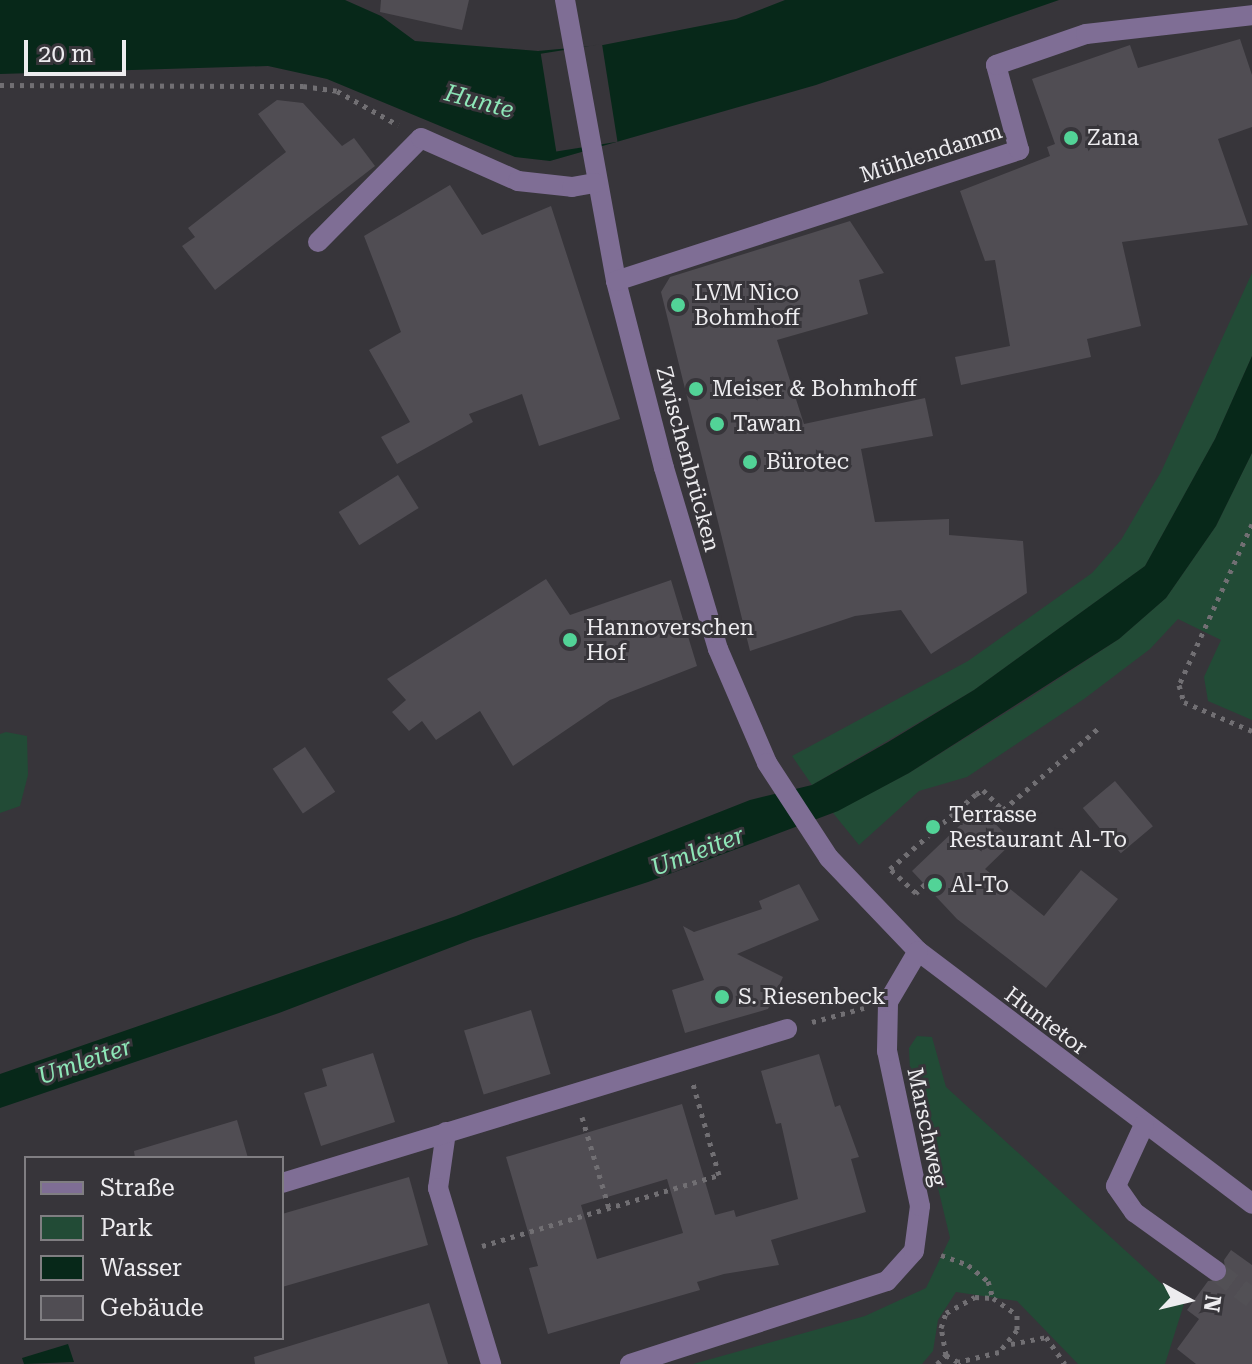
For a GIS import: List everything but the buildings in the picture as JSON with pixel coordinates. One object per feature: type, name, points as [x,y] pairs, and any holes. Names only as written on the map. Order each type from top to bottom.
[{"type":"street","name":"Zwischenbrücken","points":[[565,0],[595,183],[616,281],[718,649],[767,763],[829,858]]},
{"type":"street","name":"Mühlendamm","points":[[616,281],[1019,150],[996,65],[1086,34],[1252,15]]},
{"type":"street","points":[[318,242],[421,138],[518,181],[572,187],[595,183]]},
{"type":"street","name":"Huntetor","points":[[829,858],[918,951],[1252,1204]]},
{"type":"street","name":"Marschweg","points":[[630,1364],[887,1281],[914,1251],[920,1206],[887,1051],[888,1002],[918,951]]},
{"type":"street","points":[[284,1182],[687,1063],[787,1029]]},
{"type":"street","points":[[1144,1125],[1116,1186],[1134,1212],[1216,1271]]},
{"type":"street","points":[[446,1132],[438,1188],[491,1364]]},
{"type":"path","points":[[0,85],[303,86],[337,91],[421,138]]},
{"type":"path","points":[[1252,524],[1179,685],[1184,702],[1252,731]]},
{"type":"path","points":[[925,884],[916,893],[890,869],[983,790],[1003,810],[1100,727]]},
{"type":"path","points":[[787,1029],[888,1002]]},
{"type":"path","points":[[458,1253],[719,1175],[687,1063]]},
{"type":"path","points":[[576,1096],[609,1208]]},
{"type":"path","points":[[968,1265],[988,1281],[993,1298]]},
{"type":"path","points":[[1011,1344],[1017,1315],[993,1298],[975,1297],[946,1313],[941,1328],[946,1355],[958,1362],[973,1360],[1011,1344],[1046,1337],[1065,1364]]},
{"type":"path","points":[[937,1364],[946,1355]]},
{"type":"green space","points":[[1252,273],[1252,356],[1215,439],[1145,566],[974,690],[812,785],[792,756],[968,661],[1092,573],[1121,540],[1161,472]]},
{"type":"green space","points":[[1252,453],[1252,720],[1208,701],[1204,677],[1221,640],[1178,619],[1150,649],[1084,699],[967,777],[919,791],[859,845],[833,813],[909,773],[1028,699],[1119,639],[1166,598],[1216,526]]},
{"type":"green space","points":[[6,732],[27,736],[28,775],[20,806],[0,813],[0,734]]},
{"type":"green space","points":[[917,1036],[932,1037],[946,1087],[1184,1304],[1165,1364],[1078,1364],[1017,1301],[956,1292],[938,1320],[933,1351],[922,1364],[693,1364],[865,1316],[926,1288],[950,1238],[910,1071],[909,1048]]},
{"type":"water","name":"Hunte","points":[[0,0],[345,0],[381,16],[415,41],[538,51],[603,45],[736,19],[785,0],[1059,0],[816,85],[550,161],[515,157],[327,79],[268,66],[0,74]]},
{"type":"water","name":"Umleiter","points":[[1252,356],[1252,453],[1216,526],[1166,598],[1119,639],[909,773],[838,811],[648,882],[473,939],[279,1013],[0,1108],[0,1074],[456,916],[750,800],[812,785],[888,742],[974,690],[1145,566],[1215,439]]},
{"type":"water","points":[[68,1344],[74,1362],[24,1364],[22,1358]]},
{"type":"pier","points":[[602,44],[617,142],[556,151],[541,54]]},
{"type":"tunnel","points":[[1216,1271],[1252,1298]]},
{"type":"place","name":"Zana","points":[[1071,138]]},
{"type":"place","name":"LVM Nico Bohmhoff","points":[[678,305]]},
{"type":"place","name":"Meiser & Bohmhoff","points":[[696,389]]},
{"type":"place","name":"Tawan","points":[[717,424]]},
{"type":"place","name":"Bürotec","points":[[750,462]]},
{"type":"place","name":"Hannoverschen Hof","points":[[570,640]]},
{"type":"place","name":"Terrasse Restaurant Al-To","points":[[933,827]]},
{"type":"place","name":"Al-To","points":[[935,885]]},
{"type":"place","name":"S. Riesenbeck","points":[[722,997]]}]
